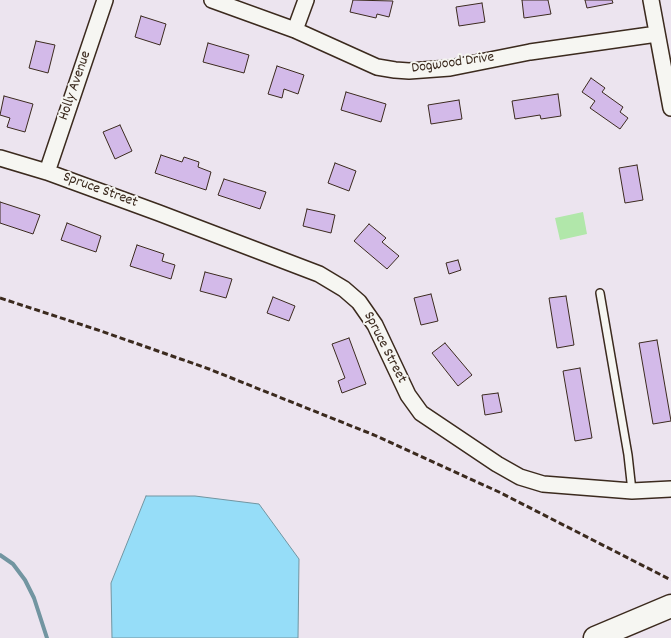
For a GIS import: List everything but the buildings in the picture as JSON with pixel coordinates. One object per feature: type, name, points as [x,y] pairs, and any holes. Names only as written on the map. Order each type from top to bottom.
[{"type":"highway","points":[[595,638],[671,606]]},
{"type":"street","name":"Holly Avenue","points":[[47,172],[105,0]]},
{"type":"street","name":"Dogwood Drive","points":[[212,0],[295,30],[377,67],[410,71],[450,68],[530,52],[657,34]]},
{"type":"street","points":[[295,30],[306,0]]},
{"type":"street","points":[[651,0],[671,108]]},
{"type":"street","name":"Spruce Street","points":[[0,158],[47,172],[159,213],[319,274],[344,289],[359,302],[375,325],[408,395],[421,413],[520,478],[543,484],[632,490],[671,489]]},
{"type":"lane","points":[[600,294],[628,455],[632,490]]},
{"type":"green space","points":[[583,212],[587,234],[560,240],[555,218]]},
{"type":"water","points":[[146,496],[195,496],[259,504],[299,559],[298,638],[112,638],[111,583]]},
{"type":"waterway","points":[[0,555],[13,564],[25,580],[34,598],[47,638]]},
{"type":"railway","points":[[0,298],[101,331],[209,369],[374,435],[499,492],[671,580]]}]
